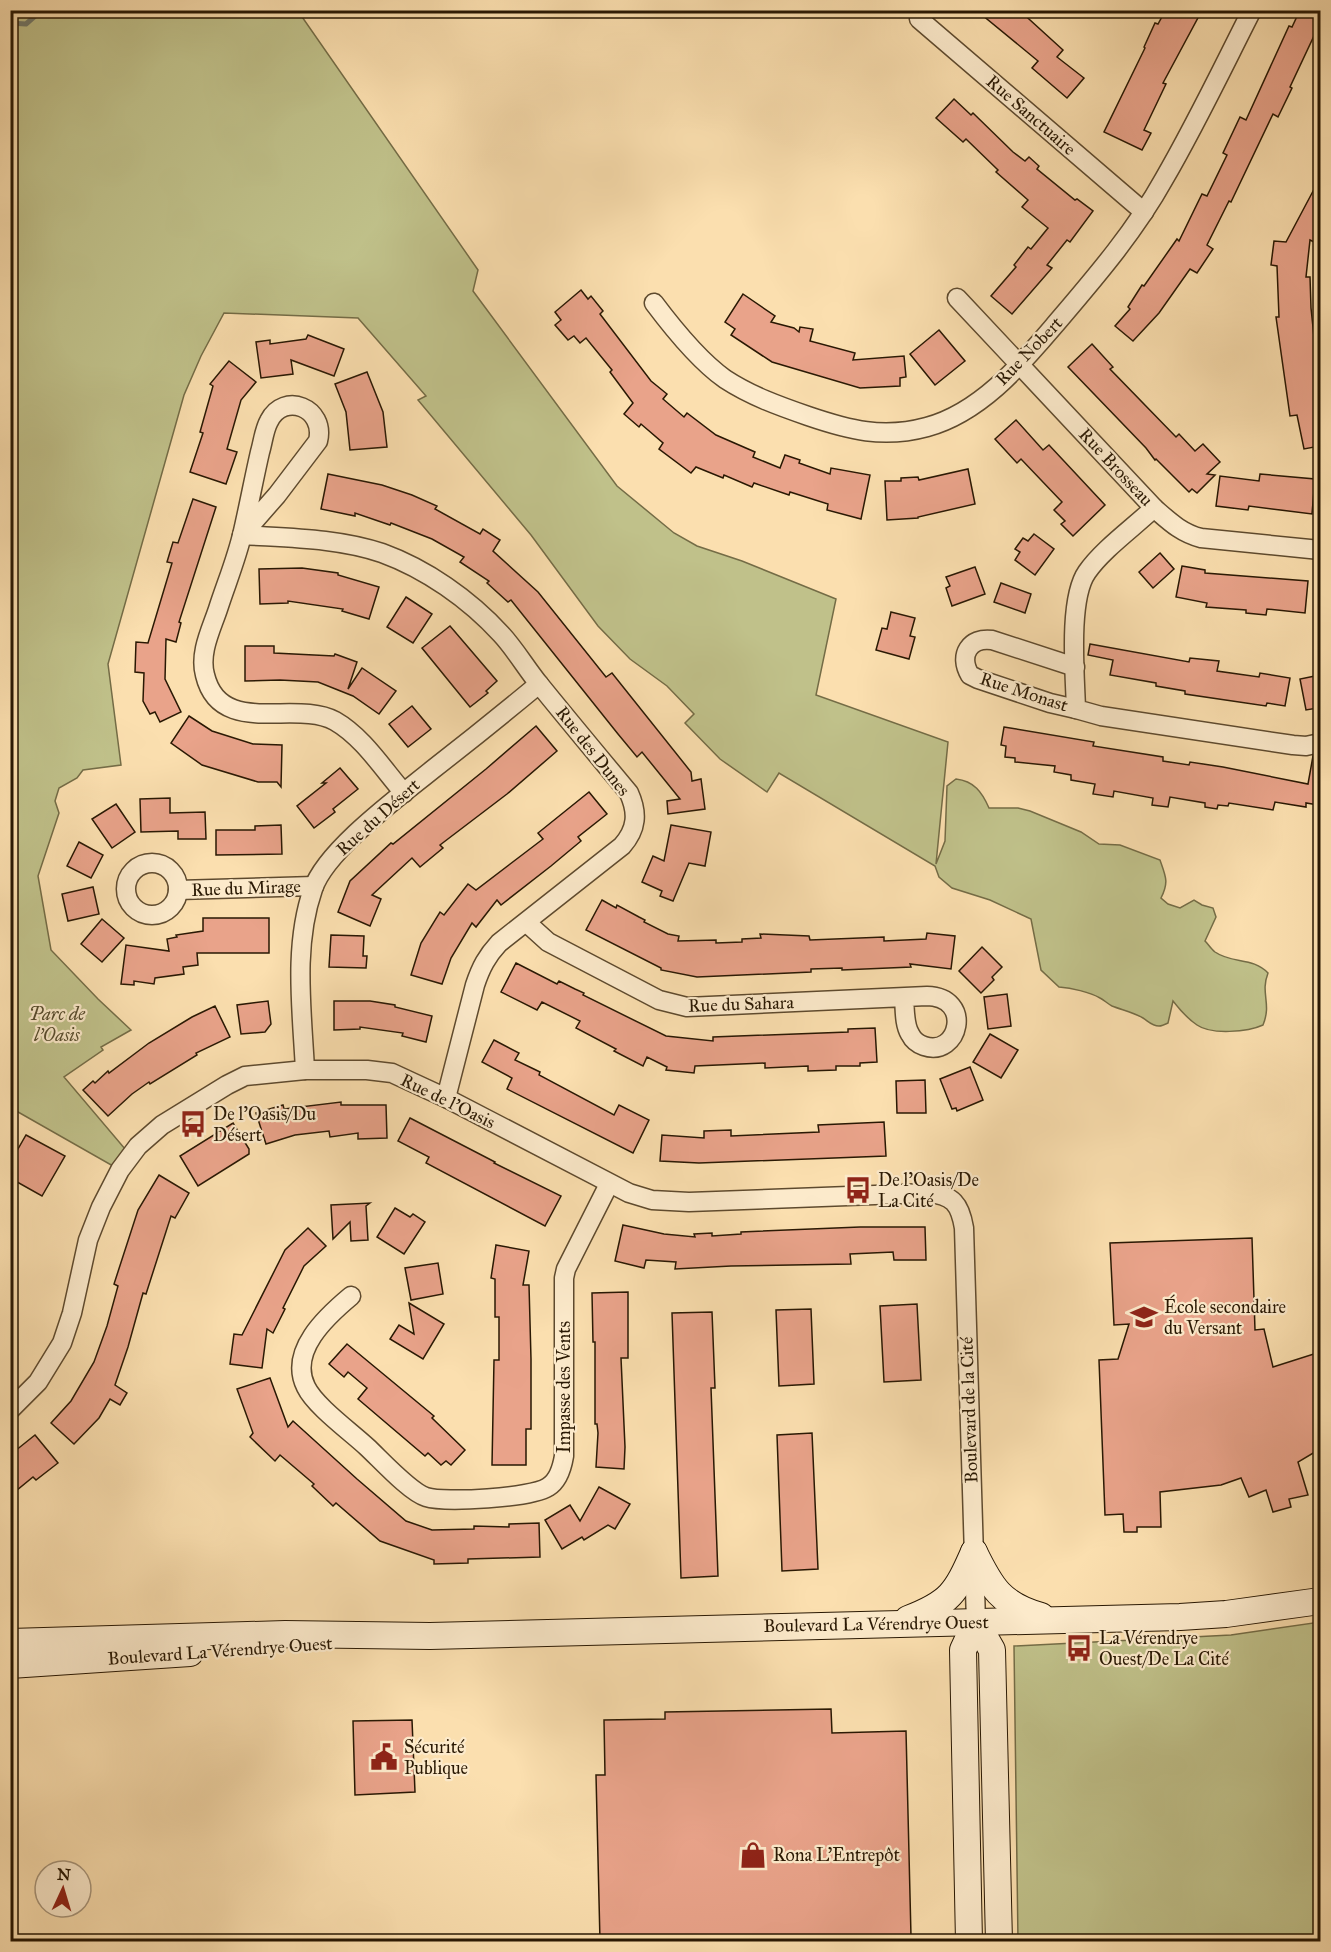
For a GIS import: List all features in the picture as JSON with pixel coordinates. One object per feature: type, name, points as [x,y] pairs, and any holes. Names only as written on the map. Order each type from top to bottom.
[{"type":"main road","points":[[974,1552],[988,1582],[1004,1600],[1026,1612],[1056,1620]]},
{"type":"main road","points":[[893,1624],[943,1603],[962,1581],[974,1552]]},
{"type":"main road","name":"Boulevard La Vérendrye Ouest","points":[[10,1642],[285,1634],[430,1636],[1056,1620],[1226,1614],[1320,1601]]},
{"type":"main road","name":"Boulevard de la Cité","points":[[969,1941],[963,1650],[976,1622]]},
{"type":"main road","name":"Boulevard de la Cité","points":[[976,1622],[993,1650],[999,1941]]},
{"type":"main road","name":"Boulevard La Vérendrye Ouest","points":[[10,1665],[430,1636]]},
{"type":"street","name":"Rue Nobert","points":[[654,303],[709,364],[733,383],[766,401],[854,430],[886,433],[905,431],[946,420],[983,397],[1020,365],[1108,262],[1164,180],[1252,10]]},
{"type":"street","name":"Rue Sanctuaire","points":[[923,15],[1144,212]]},
{"type":"street","name":"Rue Brosseau","points":[[957,298],[1154,508],[1187,534],[1201,538],[1320,550]]},
{"type":"street","points":[[242,535],[277,495],[318,441],[321,431],[318,422],[313,414],[304,408],[295,405],[284,407],[276,412],[269,421],[242,535],[204,653],[205,676],[217,699],[245,713],[304,714],[333,720],[356,737],[404,793]]},
{"type":"street","name":"Rue Monast","points":[[1076,710],[1076,609],[1081,583],[1096,562],[1154,508]]},
{"type":"street","name":"Rue des Dunes","points":[[242,535],[290,538],[357,547],[381,553],[415,568],[447,587],[485,617],[502,635],[539,684],[629,793],[634,805],[635,827],[622,846],[488,954],[480,968],[446,1098]]},
{"type":"street","name":"Rue Monast","points":[[1075,667],[992,640],[981,639],[967,650],[965,660],[970,675],[978,679],[1050,704],[1101,716],[1293,745],[1320,743]]},
{"type":"street","name":"Rue du Désert","points":[[305,1070],[301,939],[314,886],[342,847],[404,793],[539,684]]},
{"type":"street","name":"Rue du Mirage","points":[[178,890],[314,886]]},
{"type":"street","name":"Rue du Sahara","points":[[527,923],[548,942],[659,1000],[673,1005],[687,1007],[904,998]]},
{"type":"street","name":"Rue de l'Oasis","points":[[10,1410],[38,1382],[62,1343],[72,1312],[92,1226],[120,1170],[138,1146],[162,1125],[237,1079],[254,1073],[305,1070],[386,1072],[404,1077],[609,1184],[636,1196],[667,1202],[928,1193],[953,1200]]},
{"type":"street","name":"Impasse des Vents","points":[[351,1296],[322,1322],[308,1345],[304,1357],[303,1378],[312,1397],[424,1496],[444,1499],[524,1495],[545,1489],[554,1483],[564,1456],[564,1278],[566,1269],[609,1184]]},
{"type":"street","name":"Boulevard de la Cité","points":[[953,1200],[960,1209],[964,1228],[976,1622]]},
{"type":"green space","name":"Parc de l'Oasis","points":[[11,11],[298,11],[478,270],[473,291],[617,486],[674,533],[697,546],[742,561],[836,599],[816,695],[948,742],[936,864],[945,841],[947,786],[956,779],[968,782],[977,788],[989,808],[1018,808],[1030,811],[1081,832],[1099,844],[1120,845],[1160,860],[1166,879],[1161,898],[1168,904],[1180,908],[1194,900],[1213,908],[1216,917],[1205,941],[1222,956],[1249,962],[1268,973],[1263,1025],[1230,1031],[1203,1028],[1190,1020],[1173,1001],[1168,1023],[1157,1026],[1091,994],[1059,987],[1041,970],[1031,919],[990,900],[952,888],[939,877],[935,866],[779,773],[767,792],[720,759],[685,723],[694,714],[667,686],[630,659],[598,626],[531,535],[418,400],[426,396],[358,318],[224,313],[201,356],[184,395],[108,664],[121,765],[83,770],[77,778],[59,788],[55,801],[59,813],[38,876],[51,950],[131,1030],[101,1047],[103,1050],[64,1077],[131,1156],[120,1170],[11,1108]]},
{"type":"green space","points":[[1320,1622],[1320,1941],[1018,1941],[1014,1646],[1231,1635]]},
{"type":"building","points":[[976,10],[1019,10],[1063,50],[1057,57],[1084,78],[1067,98],[1032,68],[1038,61]]},
{"type":"building","points":[[1169,10],[1192,10],[1200,14],[1163,83],[1166,84],[1144,130],[1151,133],[1142,150],[1104,132],[1155,23],[1158,24]]},
{"type":"building","points":[[1300,10],[1320,10],[1320,23],[1278,117],[1273,114],[1231,202],[1229,201],[1207,245],[1213,249],[1197,273],[1190,269],[1159,313],[1133,341],[1115,326],[1130,309],[1128,307],[1142,285],[1144,286],[1177,239],[1179,241],[1202,194],[1207,196],[1227,155],[1223,153],[1240,117],[1246,120],[1289,26],[1292,27]]},
{"type":"building","points":[[954,99],[971,115],[973,113],[1013,152],[1025,161],[1029,157],[1039,166],[1037,169],[1075,200],[1077,199],[1093,211],[1070,242],[1067,240],[1047,265],[1052,268],[1012,314],[991,296],[1016,267],[1014,265],[1028,247],[1031,249],[1048,228],[1022,207],[1028,200],[996,172],[998,170],[966,139],[963,142],[936,118]]},
{"type":"building","points":[[1320,178],[1320,234],[1316,243],[1310,240],[1306,277],[1310,277],[1320,395],[1320,446],[1304,449],[1297,415],[1290,416],[1276,317],[1279,317],[1277,266],[1271,265],[1274,241],[1286,242]]},
{"type":"building","points":[[581,290],[588,299],[591,296],[603,311],[600,314],[651,381],[667,394],[663,399],[684,417],[687,413],[716,435],[755,452],[753,457],[780,468],[785,455],[800,460],[799,463],[830,474],[831,468],[870,475],[861,519],[827,510],[828,504],[790,492],[789,495],[754,483],[752,487],[724,475],[723,478],[696,467],[691,473],[659,449],[663,443],[641,424],[639,427],[624,414],[633,403],[610,372],[612,370],[586,338],[580,343],[574,336],[568,340],[555,325],[561,320],[555,312]]},
{"type":"building","points":[[743,294],[775,316],[771,322],[794,328],[799,332],[800,327],[813,329],[810,341],[855,353],[853,360],[904,356],[906,377],[900,378],[900,386],[860,388],[772,362],[731,335],[735,329],[725,322]]},
{"type":"building","points":[[939,330],[965,361],[935,385],[910,354]]},
{"type":"building","points":[[308,335],[344,349],[334,376],[291,360],[293,374],[261,378],[256,342],[270,340],[270,344],[306,339]]},
{"type":"building","points":[[1092,344],[1113,367],[1110,369],[1176,437],[1179,434],[1195,451],[1203,444],[1220,462],[1207,474],[1215,475],[1197,493],[1192,489],[1189,492],[1155,460],[1068,367]]},
{"type":"building","points":[[229,361],[256,382],[241,400],[227,449],[237,452],[226,484],[190,472],[203,433],[200,432],[213,386],[210,384]]},
{"type":"building","points":[[367,372],[383,412],[387,447],[350,450],[346,412],[335,384]]},
{"type":"building","points":[[1016,420],[1043,450],[1049,445],[1105,505],[1073,536],[1061,524],[1065,521],[1054,510],[1062,502],[1021,459],[1017,463],[995,439]]},
{"type":"building","points":[[968,469],[975,504],[918,518],[887,520],[885,481],[901,481],[901,478],[918,477],[919,480]]},
{"type":"building","points":[[328,474],[382,485],[412,495],[437,506],[435,509],[480,534],[483,529],[500,540],[493,551],[538,592],[606,677],[612,673],[691,772],[692,781],[701,779],[705,809],[668,814],[667,801],[680,799],[642,752],[637,757],[511,600],[508,602],[487,583],[489,581],[460,562],[464,557],[432,539],[391,523],[390,525],[355,513],[355,516],[321,509]]},
{"type":"building","points":[[1260,474],[1315,479],[1312,514],[1249,506],[1248,510],[1216,506],[1220,476],[1259,481]]},
{"type":"building","points":[[193,499],[216,507],[179,622],[181,623],[176,642],[166,639],[165,679],[181,712],[160,722],[155,712],[150,714],[143,701],[144,673],[135,672],[136,642],[148,643],[172,563],[167,562],[173,542],[178,543]]},
{"type":"building","points":[[1034,534],[1054,549],[1035,575],[1015,560],[1020,552],[1015,549],[1023,538],[1028,541]]},
{"type":"building","points":[[1160,553],[1174,569],[1153,588],[1139,572]]},
{"type":"building","points":[[1182,566],[1205,570],[1205,573],[1308,581],[1305,613],[1267,609],[1266,615],[1246,613],[1246,610],[1206,607],[1207,603],[1176,597]]},
{"type":"building","points":[[975,567],[985,594],[952,606],[946,588],[950,586],[946,577]]},
{"type":"building","points":[[302,568],[338,573],[338,575],[379,587],[369,619],[342,611],[343,609],[288,601],[288,603],[260,604],[259,569]]},
{"type":"building","points":[[1001,583],[1031,594],[1025,613],[994,602]]},
{"type":"building","points":[[406,597],[432,614],[413,643],[387,627]]},
{"type":"building","points":[[891,612],[915,618],[910,636],[915,637],[909,659],[876,650],[882,628],[887,629]]},
{"type":"building","points":[[450,626],[497,681],[486,691],[488,693],[470,707],[422,648]]},
{"type":"building","points":[[1090,644],[1189,662],[1190,658],[1219,661],[1217,671],[1259,677],[1260,673],[1290,678],[1285,706],[1267,703],[1266,706],[1185,694],[1185,691],[1156,686],[1156,683],[1110,675],[1113,660],[1088,655]]},
{"type":"building","points":[[245,646],[274,646],[274,653],[334,656],[335,654],[357,662],[348,689],[362,668],[396,691],[379,714],[353,696],[318,682],[245,681]]},
{"type":"building","points":[[1320,675],[1318,708],[1306,710],[1300,679]]},
{"type":"building","points":[[412,706],[431,729],[408,747],[389,724]]},
{"type":"building","points":[[189,716],[212,731],[253,744],[282,745],[281,787],[277,782],[258,782],[202,765],[171,743]]},
{"type":"building","points":[[536,726],[557,751],[507,794],[440,845],[443,848],[420,867],[412,858],[372,895],[381,899],[370,926],[338,912],[350,881],[391,843],[393,844],[486,769]]},
{"type":"building","points":[[1004,727],[1094,742],[1093,746],[1163,757],[1163,761],[1223,767],[1308,784],[1313,756],[1320,755],[1318,805],[1306,803],[1306,807],[1275,802],[1273,810],[1229,803],[1228,806],[1218,805],[1217,809],[1205,807],[1205,803],[1170,797],[1168,807],[1152,805],[1153,798],[1114,791],[1113,797],[1093,794],[1095,784],[1071,780],[1071,775],[1054,772],[1055,766],[1015,762],[1015,758],[1005,757],[1006,746],[1001,745]]},
{"type":"building","points":[[340,768],[358,789],[333,809],[335,812],[314,828],[297,806],[326,783],[322,783]]},
{"type":"building","points":[[589,792],[607,814],[578,837],[581,841],[551,866],[501,905],[497,900],[476,927],[472,923],[451,958],[442,984],[411,975],[421,943],[440,912],[444,915],[468,884],[476,890],[543,839],[538,833]]},
{"type":"building","points":[[170,798],[170,813],[205,812],[206,839],[178,839],[178,831],[141,832],[140,799]]},
{"type":"building","points":[[116,804],[135,832],[112,848],[92,819]]},
{"type":"building","points":[[281,825],[282,854],[216,855],[216,830],[255,830],[255,826]]},
{"type":"building","points":[[671,825],[711,832],[705,866],[689,863],[673,901],[660,896],[662,891],[642,882],[653,856],[664,861]]},
{"type":"building","points":[[79,842],[103,855],[91,878],[67,866]]},
{"type":"building","points":[[93,887],[99,914],[68,921],[62,894]]},
{"type":"building","points":[[602,900],[616,908],[617,905],[668,934],[679,936],[678,941],[742,942],[742,939],[761,938],[760,934],[809,936],[810,940],[884,937],[884,941],[926,939],[927,933],[955,936],[951,969],[910,964],[911,967],[811,969],[811,972],[697,977],[661,970],[586,930]]},
{"type":"building","points":[[203,918],[269,918],[269,953],[197,953],[198,965],[183,967],[184,974],[155,978],[154,984],[134,981],[134,985],[121,984],[126,945],[169,951],[167,939],[177,937],[176,935],[203,931]]},
{"type":"building","points":[[102,919],[124,938],[102,962],[81,944]]},
{"type":"building","points":[[331,935],[364,936],[363,956],[367,956],[366,968],[329,967]]},
{"type":"building","points":[[982,947],[1002,967],[992,977],[994,980],[981,993],[959,971]]},
{"type":"building","points":[[516,963],[557,984],[559,981],[584,993],[583,995],[666,1036],[713,1041],[713,1037],[848,1032],[848,1029],[875,1028],[877,1062],[860,1063],[860,1066],[836,1066],[836,1070],[808,1071],[808,1066],[765,1068],[765,1063],[695,1066],[694,1073],[666,1070],[667,1067],[647,1057],[643,1066],[576,1028],[580,1021],[542,1002],[537,1010],[501,992]]},
{"type":"building","points":[[1007,994],[1011,1026],[988,1029],[984,997]]},
{"type":"building","points":[[268,1001],[271,1024],[265,1032],[241,1034],[237,1005]]},
{"type":"building","points":[[334,1001],[370,1001],[395,1005],[395,1007],[432,1016],[426,1042],[402,1036],[403,1033],[360,1027],[360,1029],[334,1030]]},
{"type":"building","points":[[215,1006],[230,1037],[196,1053],[197,1055],[150,1084],[149,1082],[108,1116],[83,1090],[149,1043]]},
{"type":"building","points":[[990,1034],[1018,1050],[1001,1078],[973,1062]]},
{"type":"building","points":[[494,1040],[519,1053],[515,1060],[540,1072],[539,1075],[614,1115],[619,1105],[649,1120],[633,1153],[507,1089],[512,1078],[482,1062]]},
{"type":"building","points":[[970,1067],[983,1100],[957,1111],[956,1108],[952,1109],[940,1079]]},
{"type":"building","points":[[925,1080],[926,1113],[897,1113],[896,1081]]},
{"type":"building","points":[[341,1102],[341,1105],[386,1105],[387,1138],[358,1139],[358,1133],[330,1137],[329,1131],[295,1135],[266,1144],[256,1113],[283,1105],[284,1109]]},
{"type":"building","points":[[410,1118],[561,1196],[545,1226],[426,1163],[429,1157],[398,1141]]},
{"type":"building","points":[[884,1122],[886,1156],[699,1163],[660,1161],[662,1135],[704,1138],[704,1131],[731,1130],[731,1136],[819,1132],[818,1125]]},
{"type":"building","points":[[233,1123],[249,1149],[249,1154],[198,1186],[180,1156]]},
{"type":"building","points":[[26,1135],[65,1156],[42,1196],[10,1178],[10,1163]]},
{"type":"building","points":[[159,1175],[189,1193],[175,1218],[171,1216],[146,1294],[143,1293],[115,1385],[127,1393],[120,1405],[110,1399],[99,1418],[74,1444],[51,1423],[71,1401],[94,1362],[118,1286],[114,1284],[138,1210]]},
{"type":"building","points":[[370,1203],[366,1206],[368,1240],[351,1241],[350,1222],[333,1239],[331,1205]]},
{"type":"building","points":[[395,1208],[410,1217],[413,1214],[425,1222],[404,1254],[377,1237]]},
{"type":"building","points":[[623,1225],[664,1234],[695,1237],[694,1234],[712,1233],[712,1236],[741,1234],[741,1232],[925,1227],[926,1260],[894,1260],[893,1252],[850,1254],[851,1264],[675,1269],[676,1262],[646,1260],[644,1268],[615,1261]]},
{"type":"building","points":[[308,1228],[326,1246],[304,1266],[273,1333],[267,1329],[262,1368],[230,1364],[234,1334],[242,1335],[285,1250]]},
{"type":"building","points":[[1252,1238],[1255,1330],[1264,1329],[1273,1367],[1320,1352],[1320,1449],[1298,1462],[1308,1495],[1289,1499],[1291,1507],[1273,1512],[1266,1490],[1249,1497],[1241,1478],[1221,1485],[1160,1492],[1161,1527],[1137,1527],[1137,1532],[1124,1532],[1123,1514],[1105,1515],[1099,1360],[1118,1359],[1129,1324],[1114,1325],[1110,1243]]},
{"type":"building","points":[[496,1245],[529,1251],[523,1285],[529,1285],[531,1359],[531,1429],[526,1429],[526,1465],[492,1465],[494,1360],[499,1360],[499,1317],[495,1317],[495,1279],[491,1278]]},
{"type":"building","points":[[438,1263],[443,1294],[411,1300],[405,1268]]},
{"type":"building","points":[[628,1292],[628,1358],[621,1358],[624,1469],[596,1467],[598,1433],[597,1424],[595,1424],[595,1342],[593,1342],[592,1293]]},
{"type":"building","points":[[409,1303],[444,1324],[423,1359],[390,1339],[399,1325],[414,1334]]},
{"type":"building","points":[[917,1304],[921,1380],[884,1382],[880,1306]]},
{"type":"building","points":[[811,1309],[814,1384],[779,1386],[776,1310]]},
{"type":"building","points":[[712,1312],[715,1388],[711,1388],[718,1576],[681,1578],[672,1313]]},
{"type":"building","points":[[347,1344],[434,1416],[432,1418],[465,1450],[451,1465],[446,1461],[441,1465],[428,1453],[425,1456],[358,1399],[367,1388],[348,1372],[344,1377],[329,1364]]},
{"type":"building","points":[[270,1378],[288,1427],[293,1421],[406,1521],[432,1530],[474,1529],[474,1526],[509,1527],[509,1524],[539,1523],[540,1557],[468,1559],[468,1563],[434,1564],[434,1560],[380,1541],[336,1503],[333,1506],[312,1486],[314,1484],[280,1455],[275,1461],[250,1437],[253,1433],[237,1389]]},
{"type":"building","points":[[812,1433],[818,1569],[782,1571],[777,1435]]},
{"type":"building","points":[[35,1435],[58,1463],[36,1480],[33,1477],[17,1490],[16,1488],[10,1492],[10,1455]]},
{"type":"building","points":[[599,1487],[630,1504],[615,1529],[608,1525],[584,1540],[582,1537],[562,1549],[545,1520],[570,1505],[580,1521]]},
{"type":"building","name":"Rona L'Entrepôt","points":[[831,1709],[832,1733],[906,1731],[911,1936],[600,1941],[596,1775],[605,1775],[604,1720],[665,1719],[665,1712]]},
{"type":"building","name":"Sécurité Publique","points":[[412,1720],[415,1792],[355,1795],[353,1721]]},
{"type":"waterway","points":[[10,23],[26,24],[42,10]]},
{"type":"place","name":"De l'Oasis/Du Désert","points":[[193,1124]]},
{"type":"place","name":"De l'Oasis/De La Cité","points":[[858,1190]]},
{"type":"place","name":"École secondaire du Versant","points":[[1144,1317]]},
{"type":"place","name":"La Vérendrye Ouest/De La Cité","points":[[1079,1648]]},
{"type":"place","name":"Sécurité Publique","points":[[384,1757]]},
{"type":"place","name":"Rona L'Entrepôt","points":[[753,1855]]}]
